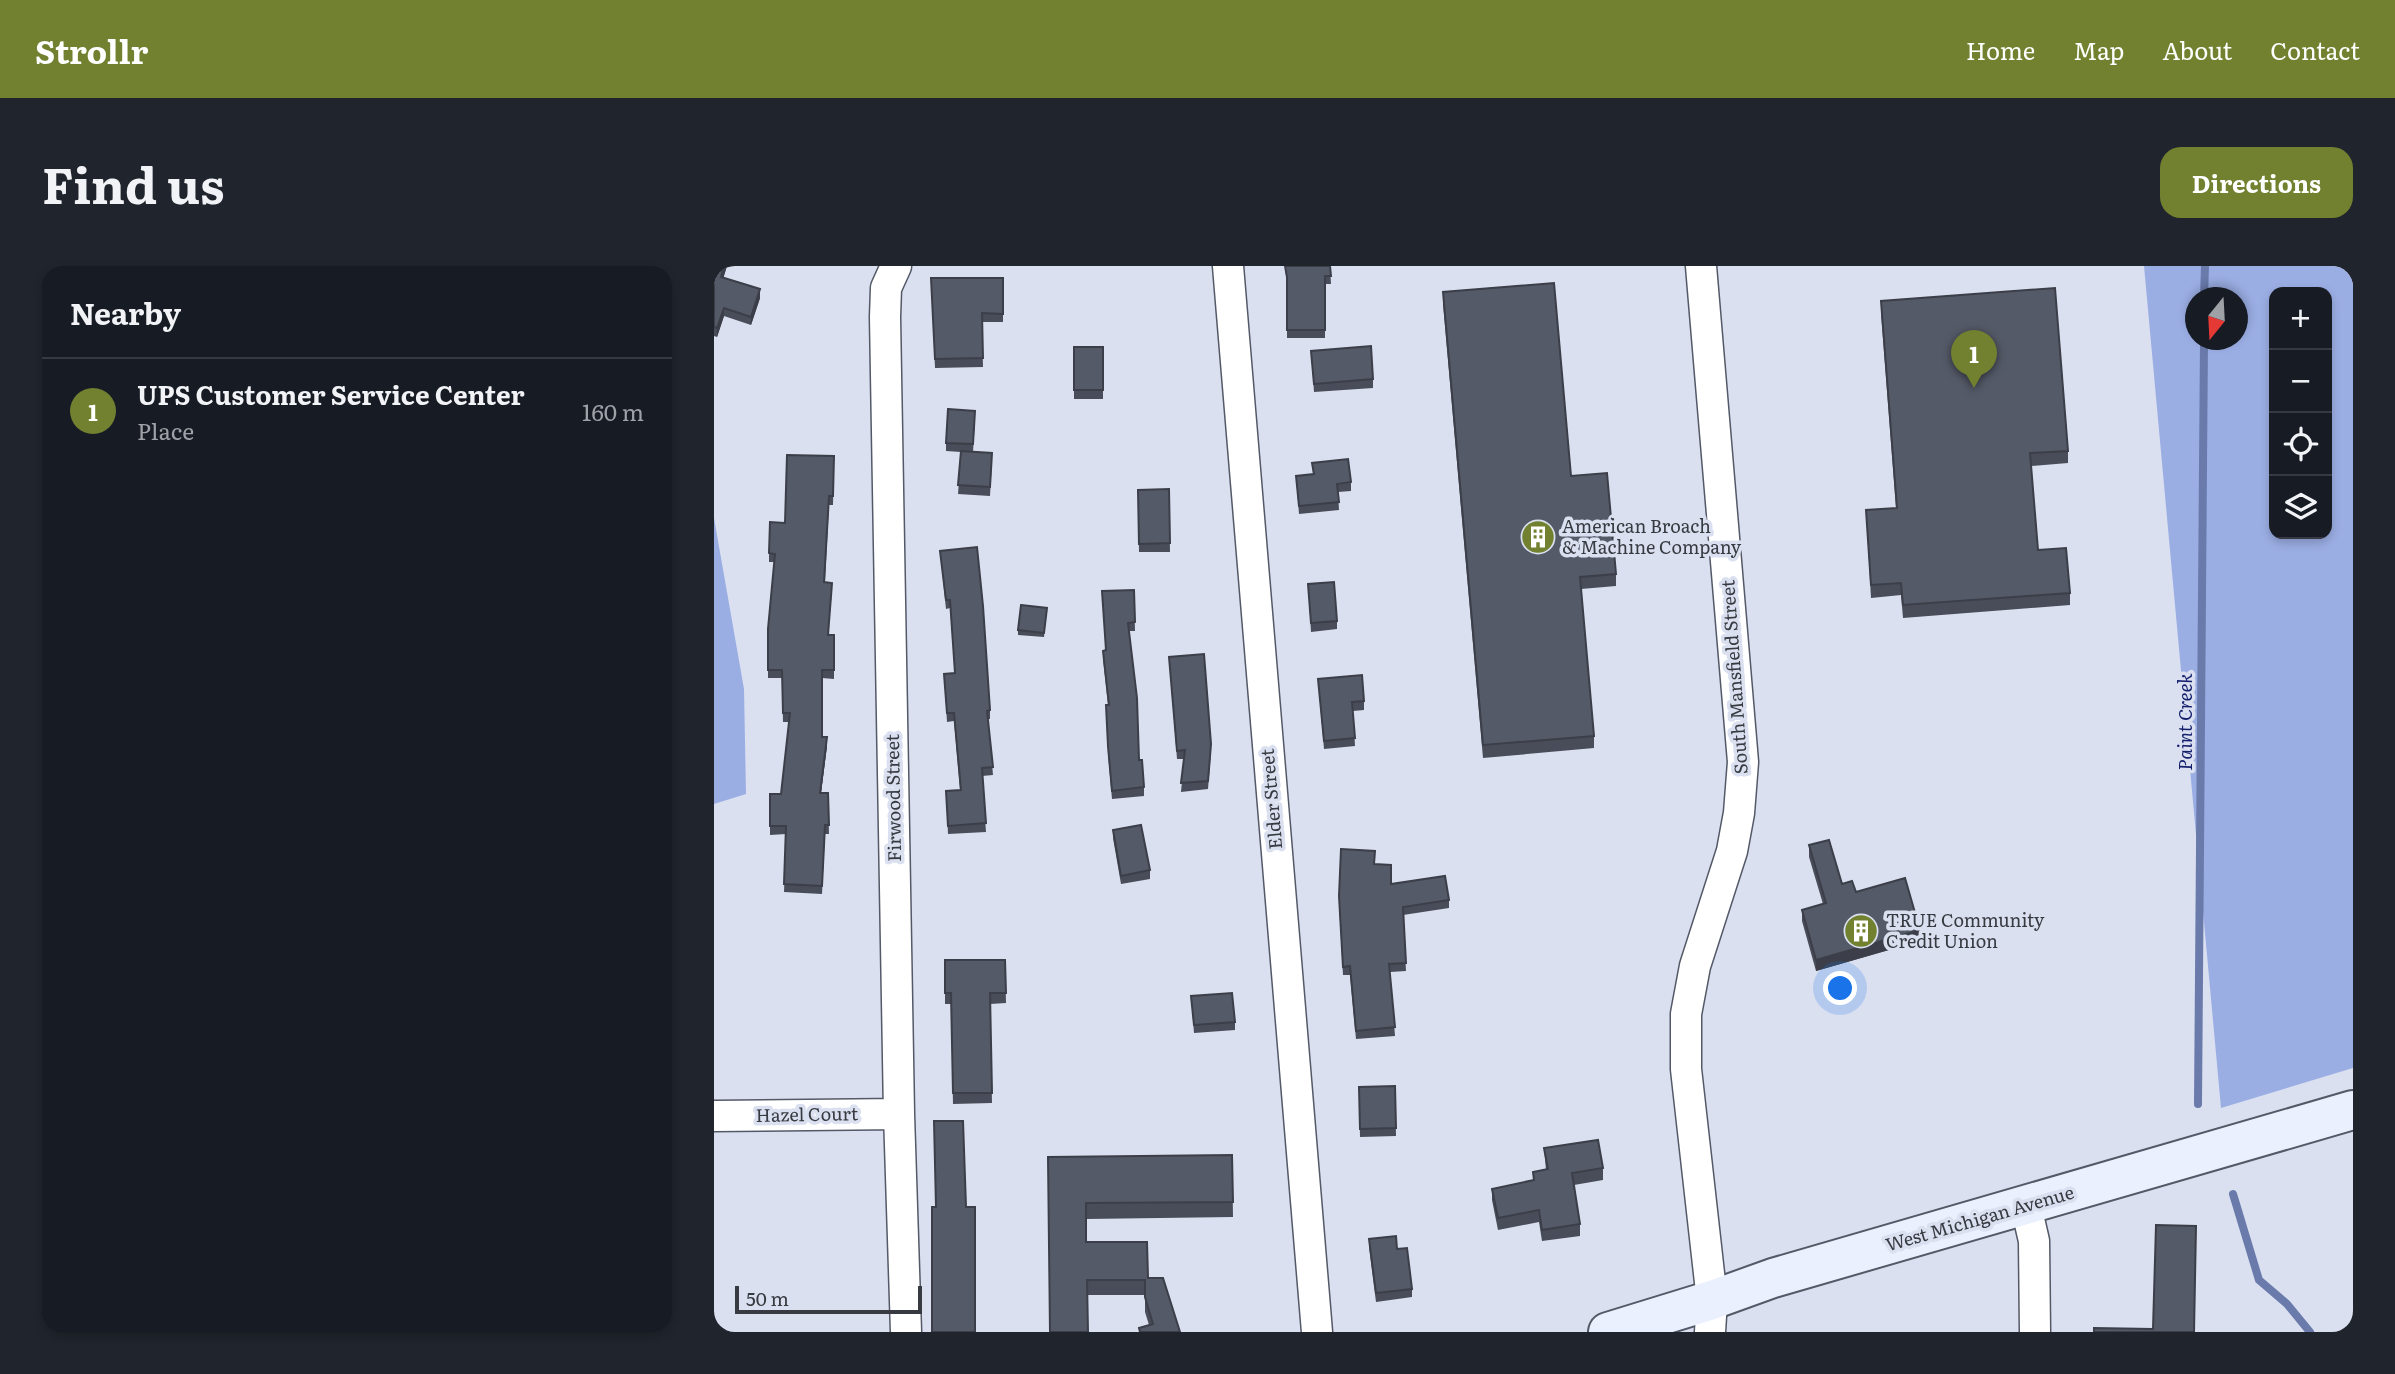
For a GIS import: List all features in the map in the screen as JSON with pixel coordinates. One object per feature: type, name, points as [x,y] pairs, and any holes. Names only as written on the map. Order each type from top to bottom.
[{"type":"main road","name":"West Michigan Avenue","points":[[1608,1332],[1711,1316],[1773,1278],[2353,1111]]},
{"type":"street","name":"Firwood Street","points":[[896,266],[886,288],[885,317],[906,1332]]},
{"type":"street","name":"Elder Street","points":[[1228,266],[1317,1332]]},
{"type":"street","name":"South Mansfield Street","points":[[1702,266],[1743,762],[1739,813],[1732,851],[1695,966],[1686,1014],[1686,1069],[1711,1316]]},
{"type":"street","name":"Hazel Court","points":[[714,1116],[900,1114]]},
{"type":"street","points":[[2026,1206],[2034,1241],[2035,1332]]},
{"type":"shaded area","points":[[2144,266],[2353,266],[2353,1068],[2221,1108]]},
{"type":"shaded area","points":[[714,518],[744,689],[746,794],[714,804]]},
{"type":"building","points":[[714,266],[724,266],[721,277],[760,289],[751,317],[724,308],[717,328],[714,327]]},
{"type":"building","points":[[1285,266],[1330,266],[1331,276],[1325,276],[1325,330],[1287,330]]},
{"type":"building","points":[[931,278],[1003,278],[1003,314],[982,313],[983,358],[935,359]]},
{"type":"building","name":"American Broach & Machine Company","points":[[1554,283],[1571,476],[1607,473],[1616,574],[1580,577],[1594,736],[1483,745],[1443,292]]},
{"type":"building","points":[[2055,288],[2068,451],[2030,453],[2038,550],[2066,548],[2070,593],[1903,605],[1901,583],[1871,585],[1866,510],[1897,508],[1881,301]]},
{"type":"building","points":[[1371,346],[1373,379],[1314,384],[1311,351]]},
{"type":"building","points":[[1074,347],[1103,347],[1103,390],[1074,390]]},
{"type":"building","points":[[948,409],[975,411],[973,444],[946,443]]},
{"type":"building","points":[[961,451],[992,453],[990,487],[958,485]]},
{"type":"building","points":[[787,455],[834,456],[833,496],[829,496],[824,582],[832,583],[828,635],[834,635],[834,670],[822,670],[822,737],[827,737],[820,793],[828,793],[829,825],[825,825],[822,886],[784,884],[786,826],[770,826],[770,794],[781,794],[790,713],[783,713],[782,670],[768,670],[768,629],[775,554],[769,553],[770,522],[785,523]]},
{"type":"building","points":[[1348,459],[1351,482],[1337,484],[1339,502],[1299,506],[1296,476],[1314,474],[1312,463]]},
{"type":"building","points":[[1169,489],[1170,543],[1139,544],[1138,490]]},
{"type":"building","points":[[977,547],[993,767],[982,768],[986,823],[948,826],[946,791],[961,790],[954,713],[947,713],[944,674],[955,673],[950,600],[946,600],[940,551]]},
{"type":"building","points":[[1334,582],[1337,621],[1311,623],[1308,584]]},
{"type":"building","points":[[1134,590],[1135,622],[1128,623],[1137,698],[1139,760],[1142,760],[1144,787],[1112,791],[1102,591]]},
{"type":"building","points":[[1021,605],[1047,608],[1044,633],[1018,630]]},
{"type":"building","points":[[1204,654],[1211,744],[1208,781],[1181,783],[1185,750],[1177,751],[1169,657]]},
{"type":"building","points":[[1362,675],[1364,701],[1352,702],[1355,738],[1324,741],[1318,679]]},
{"type":"building","points":[[1141,825],[1150,870],[1121,876],[1113,830]]},
{"type":"building","name":"TRUE Community Credit Union","points":[[1829,840],[1842,884],[1852,881],[1856,892],[1905,878],[1920,930],[1816,960],[1802,910],[1826,903],[1809,845]]},
{"type":"building","points":[[1341,849],[1375,851],[1374,864],[1391,865],[1391,884],[1445,876],[1449,900],[1403,907],[1406,963],[1389,964],[1395,1027],[1356,1031],[1350,966],[1343,967],[1339,896]]},
{"type":"building","points":[[945,960],[1005,960],[1006,993],[990,993],[992,1093],[953,1093],[951,993],[945,993]]},
{"type":"building","points":[[1232,993],[1235,1022],[1194,1025],[1191,996]]},
{"type":"building","points":[[1395,1086],[1396,1128],[1360,1129],[1359,1087]]},
{"type":"building","points":[[934,1121],[963,1121],[966,1207],[975,1207],[975,1332],[932,1332],[932,1207],[936,1207]]},
{"type":"building","points":[[1598,1140],[1603,1168],[1572,1173],[1580,1224],[1542,1230],[1539,1210],[1498,1218],[1492,1189],[1534,1180],[1533,1172],[1548,1169],[1544,1148]]},
{"type":"building","points":[[1232,1155],[1233,1202],[1086,1203],[1086,1242],[1147,1242],[1148,1278],[1163,1278],[1180,1332],[1140,1332],[1139,1328],[1153,1324],[1145,1297],[1145,1280],[1087,1280],[1088,1332],[1050,1332],[1048,1157]]},
{"type":"building","points":[[2156,1225],[2196,1226],[2194,1332],[2094,1332],[2094,1328],[2153,1329]]},
{"type":"building","points":[[1396,1236],[1397,1249],[1407,1248],[1412,1289],[1376,1293],[1369,1239]]},
{"type":"waterway","name":"Paint Creek","points":[[2204,287],[2205,266]]},
{"type":"waterway","name":"Paint Creek","points":[[2198,1104],[2204,350]]},
{"type":"waterway","name":"Paint Creek","points":[[2233,1194],[2259,1280],[2287,1304],[2310,1332]]},
{"type":"place","name":"UPS Customer Service Center","points":[[1974,388]]},
{"type":"place","name":"American Broach & Machine Company","points":[[1538,537]]},
{"type":"place","name":"TRUE Community Credit Union","points":[[1861,931]]}]
